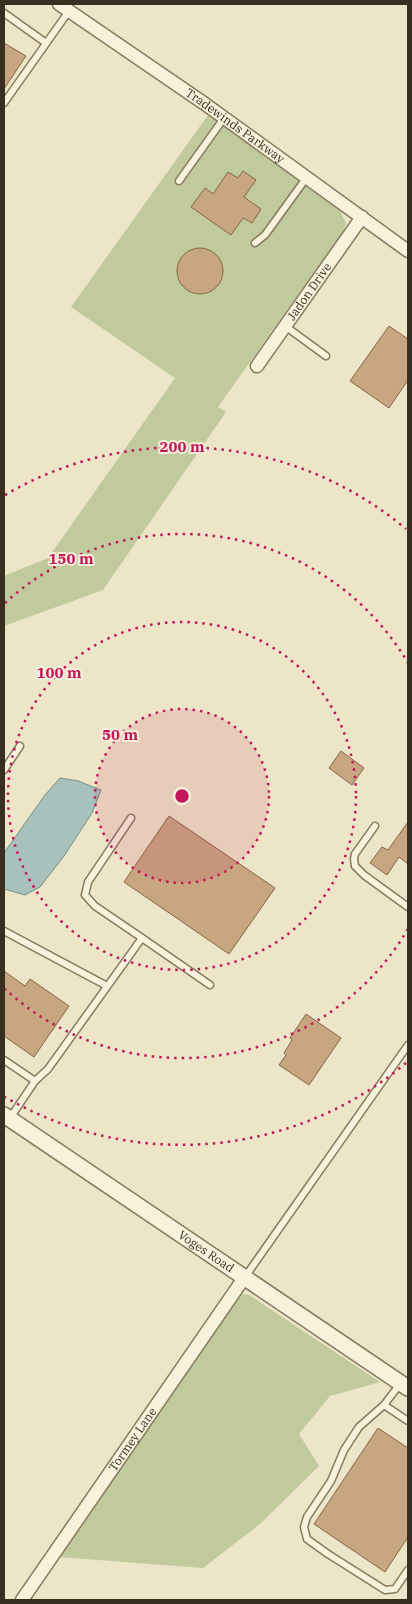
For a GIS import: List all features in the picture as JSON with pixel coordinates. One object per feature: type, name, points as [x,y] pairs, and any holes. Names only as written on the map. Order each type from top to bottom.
[{"type":"street","name":"Tradewinds Parkway","points":[[64,7],[224,118],[408,251]]},
{"type":"street","name":"Jadon Drive","points":[[257,366],[362,217]]},
{"type":"street","name":"Voges Road","points":[[6,1117],[404,1386]]},
{"type":"street","name":"Tormey Lane","points":[[22,1600],[244,1278]]},
{"type":"lane","points":[[4,103],[46,43],[64,7]]},
{"type":"lane","points":[[4,13],[46,43]]},
{"type":"lane","points":[[179,181],[224,118]]},
{"type":"lane","points":[[255,243],[265,235],[306,177]]},
{"type":"lane","points":[[285,326],[326,356]]},
{"type":"lane","points":[[4,770],[20,746]]},
{"type":"lane","points":[[131,818],[88,882],[85,895],[95,906],[210,985]]},
{"type":"lane","points":[[375,826],[356,854],[354,859],[355,866],[364,875],[408,907]]},
{"type":"lane","points":[[4,931],[107,986]]},
{"type":"lane","points":[[6,1117],[35,1081],[48,1069],[142,938]]},
{"type":"lane","points":[[244,1278],[408,1045]]},
{"type":"lane","points":[[4,1060],[35,1081]]},
{"type":"lane","points":[[404,1386],[360,1428],[344,1450],[331,1481],[307,1517],[304,1527],[307,1539],[385,1590],[395,1589],[408,1570]]},
{"type":"lane","points":[[384,1405],[408,1421]]},
{"type":"green space","points":[[208,115],[340,211],[346,223],[344,230],[218,407],[226,412],[103,590],[4,626],[4,576],[48,558],[175,378],[71,307]]},
{"type":"green space","points":[[243,1294],[249,1295],[380,1382],[330,1396],[299,1434],[319,1466],[261,1523],[203,1568],[59,1557],[239,1296]]},
{"type":"water","points":[[60,778],[78,781],[101,790],[92,813],[64,856],[40,887],[25,895],[4,889],[4,853],[45,795]]},
{"type":"building","points":[[4,43],[26,56],[4,89]]},
{"type":"building","points":[[243,171],[256,180],[244,197],[261,209],[252,223],[243,218],[231,235],[191,207],[205,188],[213,194],[228,172],[238,178]]},
{"type":"building","points":[[205,248],[217,254],[222,262],[222,280],[217,288],[209,293],[195,294],[183,288],[178,280],[177,266],[183,254],[191,249]]},
{"type":"building","points":[[389,326],[408,339],[408,380],[389,408],[350,381]]},
{"type":"building","points":[[341,751],[364,768],[352,785],[329,768]]},
{"type":"building","points":[[169,816],[275,888],[229,954],[124,882]]},
{"type":"building","points":[[408,822],[408,864],[399,857],[387,875],[370,863],[382,847],[388,850]]},
{"type":"building","points":[[4,971],[25,986],[30,979],[69,1006],[34,1057],[4,1036]]},
{"type":"building","points":[[306,1014],[341,1038],[309,1085],[279,1065],[286,1055],[284,1053],[292,1040],[290,1038]]},
{"type":"building","points":[[378,1428],[408,1448],[408,1537],[385,1572],[314,1524]]}]
